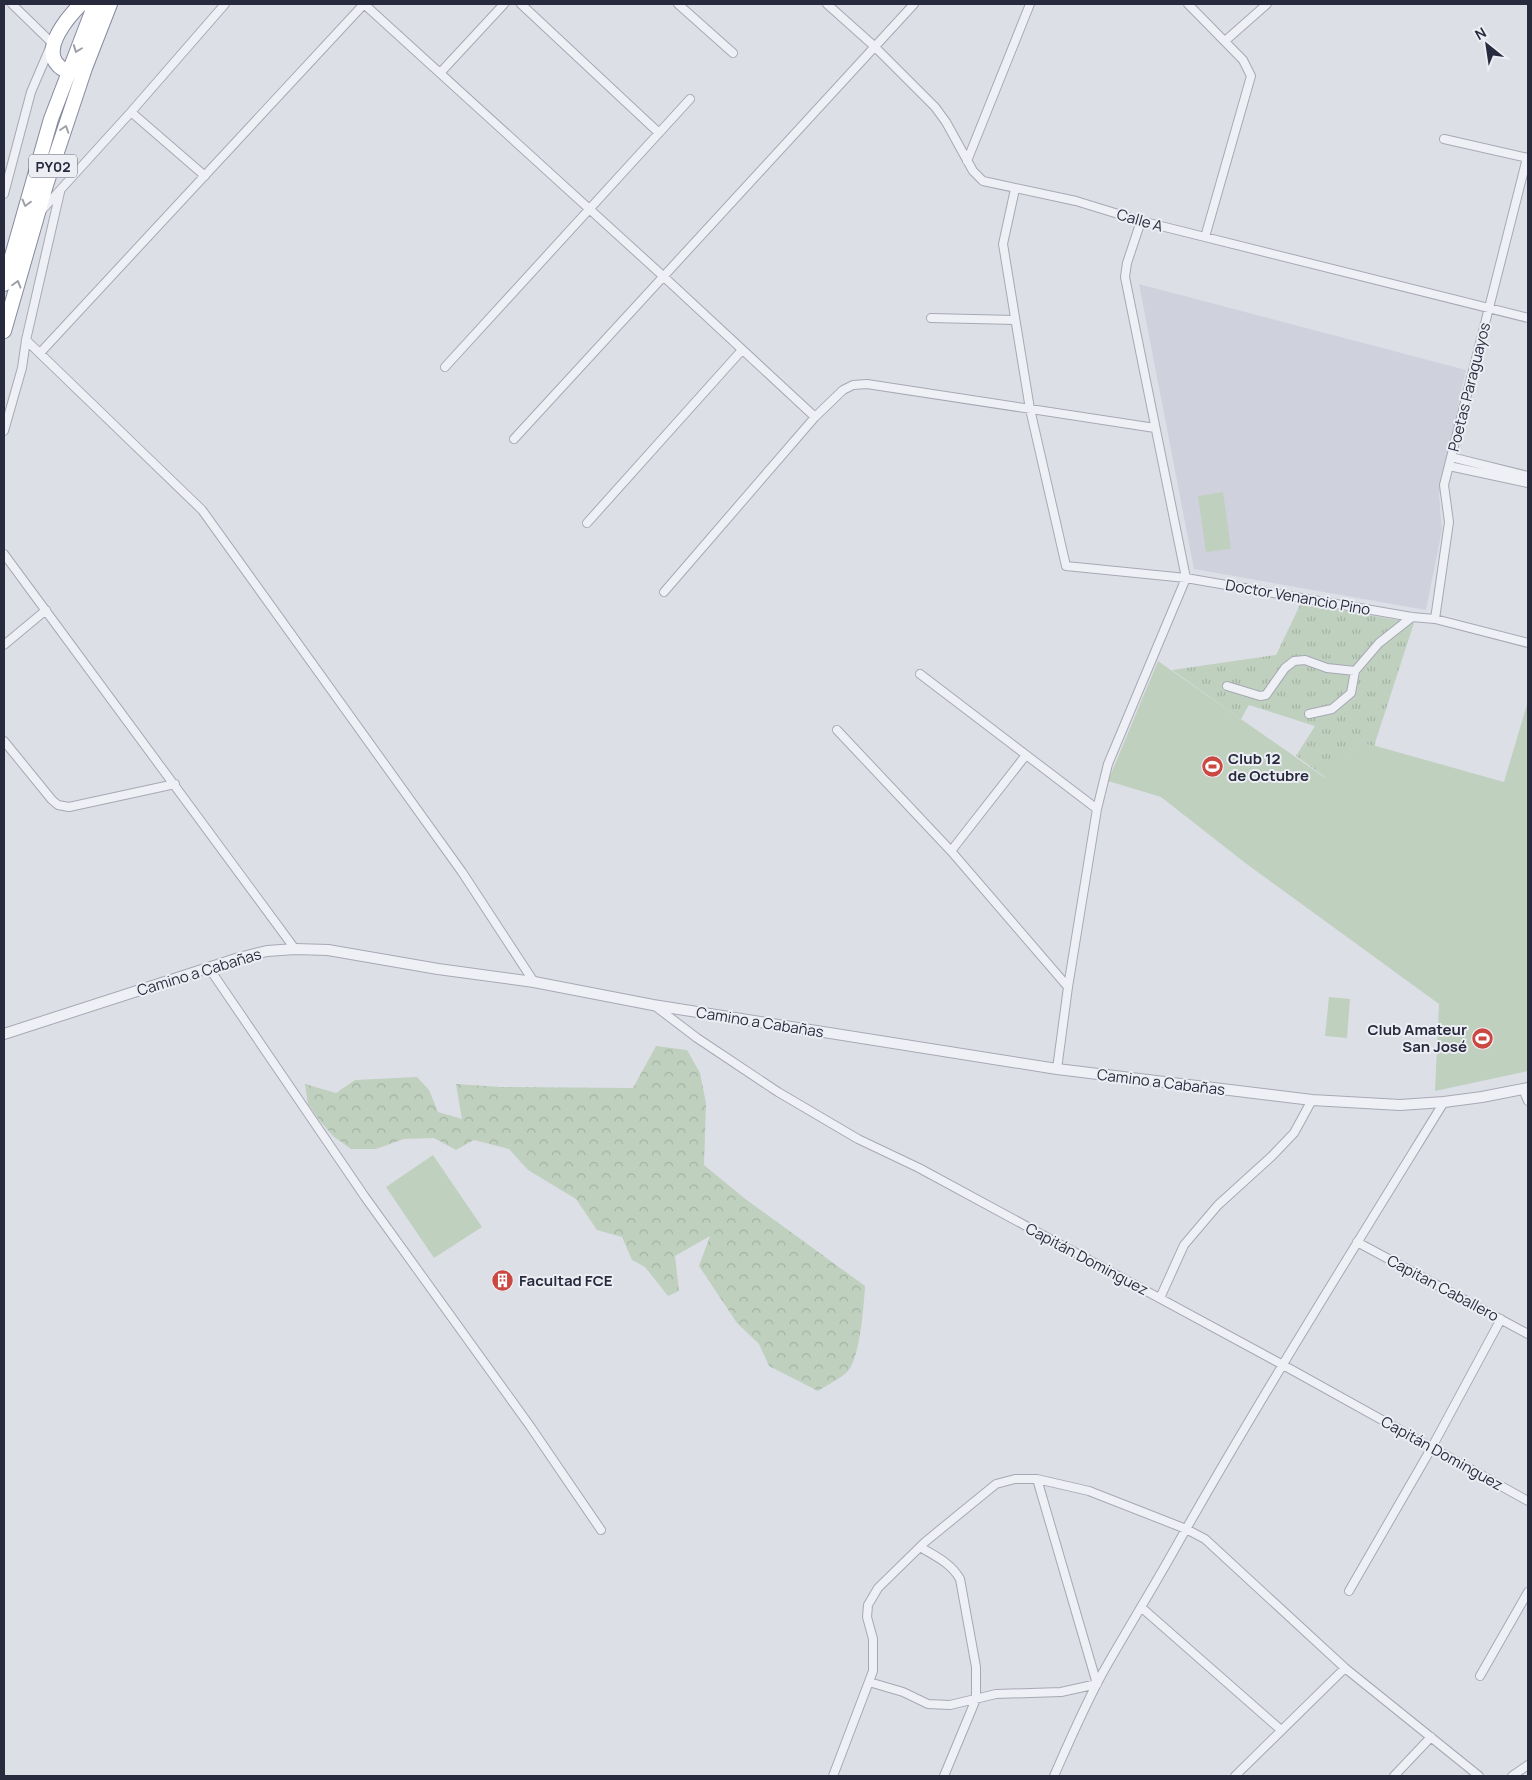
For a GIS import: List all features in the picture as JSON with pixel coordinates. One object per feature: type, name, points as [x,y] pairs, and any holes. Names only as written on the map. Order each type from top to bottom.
[{"type":"highway","points":[[68,72],[57,65],[53,56],[52,43],[73,12],[81,4]]},
{"type":"highway","name":"PY02","points":[[4,284],[40,153],[68,72],[95,4]]},
{"type":"highway","name":"PY02","points":[[4,331],[38,215],[85,68],[110,4]]},
{"type":"street","points":[[4,194],[31,92],[52,43],[12,4]]},
{"type":"street","points":[[38,215],[225,4]]},
{"type":"street","points":[[40,353],[364,4],[815,417]]},
{"type":"street","points":[[440,73],[504,4]]},
{"type":"street","points":[[521,4],[660,133]]},
{"type":"street","points":[[678,4],[733,52]]},
{"type":"street","name":"Calle A","points":[[827,4],[874,46],[935,107],[946,122],[972,171],[983,182],[1076,201],[1141,221],[1528,318]]},
{"type":"street","points":[[514,439],[914,4]]},
{"type":"street","points":[[967,161],[1030,4]]},
{"type":"street","points":[[1188,4],[1243,60],[1251,76],[1206,237]]},
{"type":"street","points":[[1225,41],[1267,4]]},
{"type":"street","points":[[446,367],[690,100]]},
{"type":"street","points":[[131,112],[205,176]]},
{"type":"street","points":[[1444,138],[1528,158]]},
{"type":"street","name":"Poetas Paraguayos","points":[[1435,619],[1449,522],[1444,485],[1528,158]]},
{"type":"street","points":[[1014,189],[1002,244],[1030,409]]},
{"type":"street","points":[[4,431],[22,368],[26,340],[60,190]]},
{"type":"street","points":[[1057,1069],[1068,987],[1097,809],[1108,764],[1186,578],[1126,277],[1127,263],[1141,221]]},
{"type":"street","points":[[932,318],[1015,320]]},
{"type":"street","points":[[26,340],[202,510],[462,872],[534,982]]},
{"type":"street","points":[[587,523],[742,350]]},
{"type":"street","points":[[664,592],[815,417],[843,390],[853,385],[867,384],[1155,428]]},
{"type":"street","name":"Doctor Venancio Pino","points":[[1030,409],[1066,566],[1186,578],[1412,617],[1435,619],[1528,643]]},
{"type":"street","points":[[1451,456],[1528,476]]},
{"type":"street","points":[[1449,466],[1528,483]]},
{"type":"street","points":[[4,554],[295,949]]},
{"type":"street","points":[[4,645],[46,610]]},
{"type":"street","points":[[1309,714],[1332,709],[1351,693],[1355,671],[1379,643],[1412,617]]},
{"type":"street","points":[[1227,686],[1260,696],[1266,695],[1285,668],[1294,661],[1305,660],[1326,668],[1355,671]]},
{"type":"street","points":[[920,674],[1097,809]]},
{"type":"street","points":[[837,730],[951,850],[1068,987]]},
{"type":"street","points":[[4,741],[58,805],[69,807],[175,784]]},
{"type":"street","points":[[951,850],[1026,755]]},
{"type":"street","name":"Camino a Cabañas","points":[[4,1034],[267,951],[295,949],[328,950],[438,969],[534,982],[653,1005],[1057,1069],[1312,1100],[1400,1105],[1444,1102],[1526,1088]]},
{"type":"street","points":[[209,968],[365,1197],[530,1426],[601,1530]]},
{"type":"street","name":"Capitán Dominguez","points":[[653,1005],[697,1038],[778,1092],[858,1139],[919,1168],[1160,1298],[1528,1501]]},
{"type":"street","points":[[1526,1088],[1528,1101]]},
{"type":"street","points":[[1160,1298],[1184,1244],[1218,1205],[1272,1156],[1294,1133],[1312,1100]]},
{"type":"street","points":[[1054,1776],[1097,1684],[1186,1529],[1357,1242],[1444,1102]]},
{"type":"street","name":"Capitan Caballero","points":[[1357,1242],[1528,1334]]},
{"type":"street","points":[[1350,1591],[1432,1447],[1501,1320]]},
{"type":"street","points":[[833,1776],[874,1671],[873,1639],[868,1617],[868,1605],[878,1588],[920,1547],[996,1484],[1015,1479],[1037,1479],[1088,1490],[1186,1529],[1205,1540],[1345,1668],[1479,1776]]},
{"type":"street","points":[[1037,1479],[1097,1684]]},
{"type":"street","points":[[920,1547],[955,1569],[960,1578],[976,1667],[976,1699],[944,1776]]},
{"type":"street","points":[[1480,1676],[1528,1592]]},
{"type":"street","points":[[1142,1608],[1281,1730]]},
{"type":"street","points":[[1235,1776],[1345,1668]]},
{"type":"street","points":[[869,1682],[903,1692],[928,1704],[950,1705],[996,1694],[1061,1692],[1097,1684]]},
{"type":"street","points":[[1394,1776],[1431,1737]]},
{"type":"street","points":[[1512,1776],[1528,1765]]},
{"type":"shaded area","points":[[1139,284],[1466,370],[1439,495],[1442,530],[1426,610],[1194,569]]},
{"type":"green space","points":[[1223,492],[1231,549],[1206,552],[1198,496]]},
{"type":"green space","points":[[1301,603],[1414,623],[1374,746],[1358,741],[1325,777],[1296,756],[1315,726],[1249,705],[1241,719],[1172,670],[1276,655]]},
{"type":"green space","points":[[1158,661],[1324,777],[1358,741],[1504,782],[1528,701],[1528,1071],[1435,1091],[1439,1004],[1244,862],[1161,797],[1108,781]]},
{"type":"green space","points":[[1329,997],[1350,999],[1347,1038],[1325,1036]]},
{"type":"green space","points":[[656,1046],[687,1050],[700,1073],[706,1103],[704,1165],[744,1198],[865,1286],[861,1330],[852,1364],[845,1374],[818,1391],[769,1366],[759,1344],[737,1323],[699,1266],[710,1236],[675,1256],[679,1291],[668,1296],[645,1267],[632,1260],[622,1237],[597,1230],[576,1199],[528,1170],[509,1149],[474,1140],[456,1150],[434,1138],[404,1139],[376,1149],[351,1149],[333,1136],[320,1121],[308,1104],[305,1084],[336,1093],[355,1080],[417,1077],[429,1090],[438,1112],[462,1119],[456,1084],[501,1087],[633,1088]]},
{"type":"green space","points":[[433,1155],[482,1227],[434,1258],[386,1187]]},
{"type":"place","name":"Club 12 de Octubre","points":[[1212,767]]},
{"type":"place","name":"Club Amateur San José","points":[[1483,1038]]},
{"type":"place","name":"Facultad FCE","points":[[503,1280]]}]
